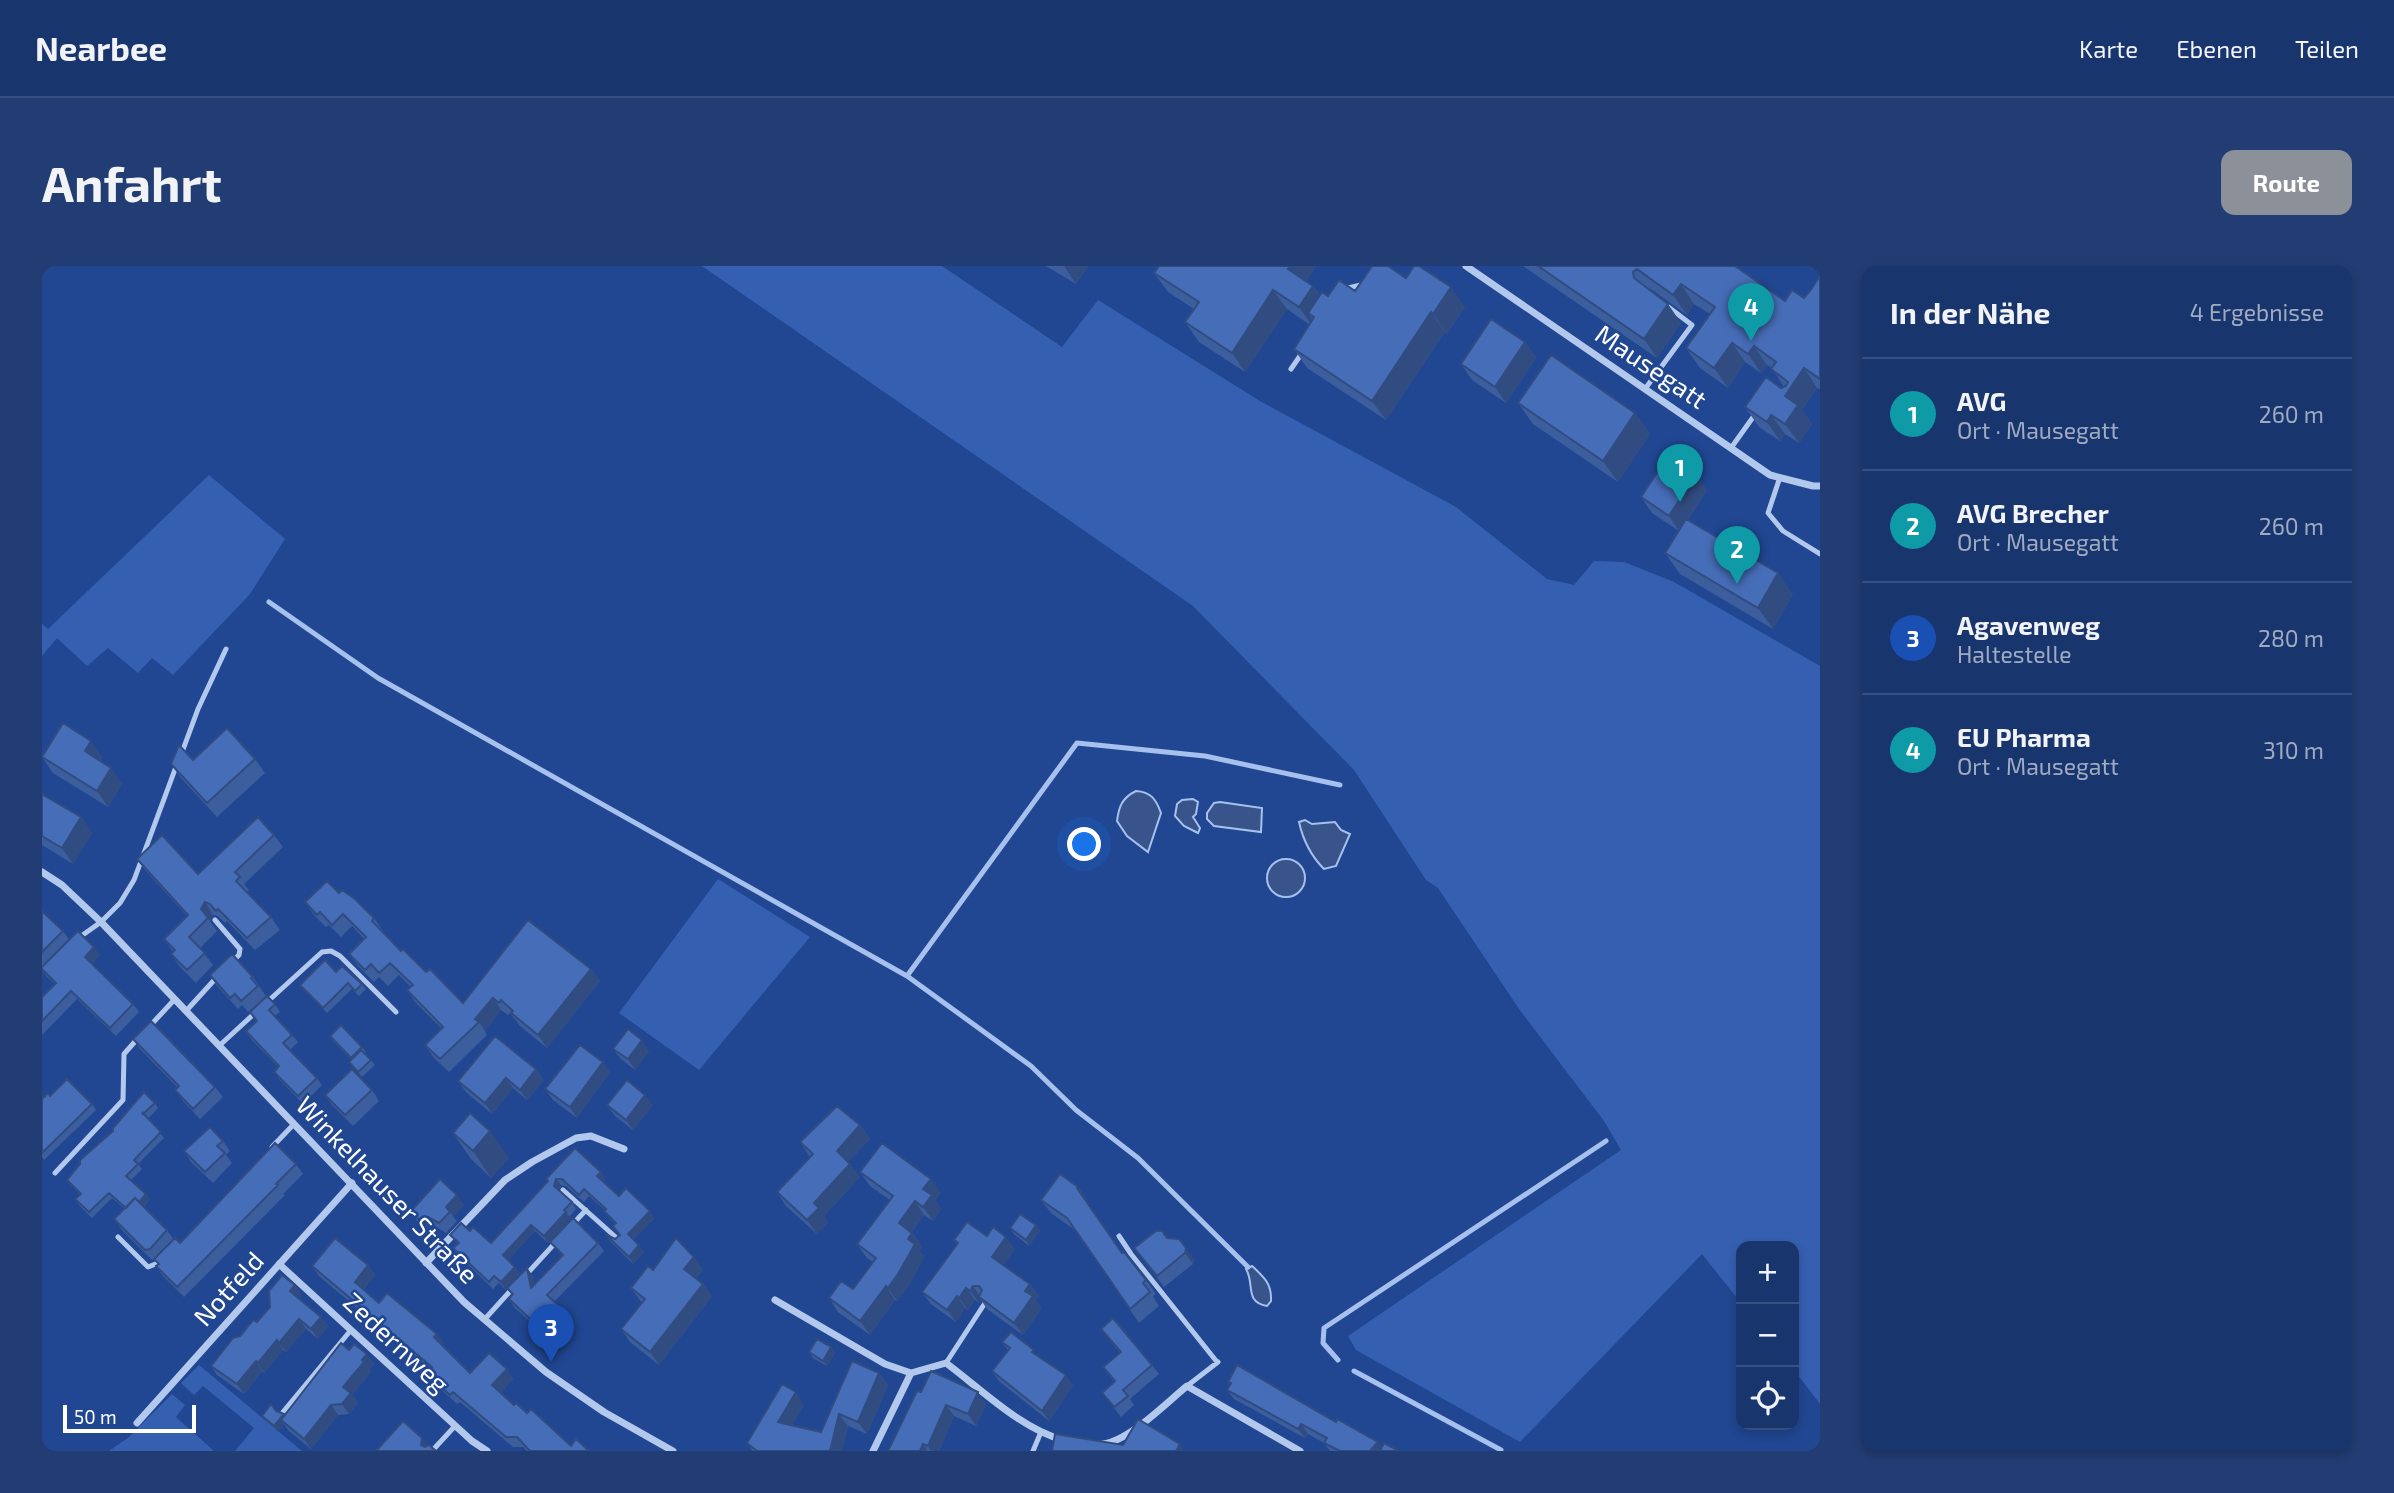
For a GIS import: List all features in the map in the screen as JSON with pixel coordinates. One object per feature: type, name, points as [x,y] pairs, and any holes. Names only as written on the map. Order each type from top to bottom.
[{"type":"street","name":"Mausegatt","points":[[1466,266],[1770,475],[1820,486]]},
{"type":"street","name":"Winkelhauser Straße","points":[[42,872],[62,885],[101,922],[484,1320],[546,1372],[587,1401],[668,1450]]},
{"type":"street","points":[[426,1262],[506,1180],[532,1162],[576,1138],[591,1136],[624,1149]]},
{"type":"street","name":"Notfeld","points":[[137,1423],[352,1184]]},
{"type":"street","name":"Zedernweg","points":[[279,1264],[455,1426],[487,1451]]},
{"type":"street","points":[[775,1300],[885,1364],[911,1373],[946,1363],[1024,1422],[1041,1432],[1069,1442]]},
{"type":"street","points":[[873,1451],[911,1373]]},
{"type":"street","points":[[1098,1444],[1108,1443],[1133,1430],[1187,1386],[1300,1451]]},
{"type":"lane","points":[[1337,300],[1345,288],[1372,282]]},
{"type":"lane","points":[[1645,389],[1692,325],[1661,302]]},
{"type":"lane","points":[[1292,369],[1307,346]]},
{"type":"lane","points":[[1731,448],[1760,407]]},
{"type":"lane","points":[[1780,477],[1768,513],[1783,531],[1820,554]]},
{"type":"lane","points":[[71,944],[80,934],[101,922],[120,903],[134,880],[198,709],[226,649]]},
{"type":"lane","points":[[186,1010],[239,955],[240,949],[215,920]]},
{"type":"lane","points":[[219,1045],[322,951],[331,951],[340,956],[396,1012]]},
{"type":"lane","points":[[55,1172],[123,1100],[124,1054],[175,999]]},
{"type":"lane","points":[[265,1155],[293,1124]]},
{"type":"lane","points":[[563,1190],[620,1241]]},
{"type":"lane","points":[[568,1229],[586,1210]]},
{"type":"lane","points":[[1119,1236],[1219,1361],[1187,1386]]},
{"type":"lane","points":[[118,1237],[148,1267],[160,1264],[170,1254]]},
{"type":"lane","points":[[484,1320],[559,1239]]},
{"type":"lane","points":[[946,1363],[985,1303]]},
{"type":"lane","points":[[283,1412],[351,1330]]},
{"type":"lane","points":[[432,1451],[455,1426]]},
{"type":"lane","points":[[1032,1451],[1041,1432]]},
{"type":"shaded area","points":[[702,266],[942,266],[1062,347],[1098,300],[1260,401],[1456,507],[1547,579],[1574,585],[1594,561],[1624,562],[1674,582],[1820,666],[1820,1404],[1799,1377],[1799,1241],[1736,1241],[1736,1297],[1702,1254],[1520,1442],[1356,1350],[1348,1336],[1621,1150],[1604,1121],[1519,1009],[1438,888],[1426,880],[1354,770],[1193,606]]},
{"type":"shaded area","points":[[209,475],[285,539],[250,594],[173,675],[152,658],[138,673],[108,648],[87,666],[57,638],[42,656],[42,624],[48,629]]},
{"type":"shaded area","points":[[1136,791],[1152,797],[1161,813],[1148,852],[1127,836],[1117,821],[1122,803]]},
{"type":"shaded area","points":[[1193,799],[1198,802],[1193,817],[1200,828],[1198,833],[1184,826],[1175,816],[1177,804],[1182,800]]},
{"type":"shaded area","points":[[1214,803],[1262,808],[1261,832],[1214,826],[1207,819],[1207,813]]},
{"type":"shaded area","points":[[1305,820],[1312,824],[1335,822],[1341,830],[1350,834],[1336,866],[1324,869],[1311,853],[1299,822]]},
{"type":"shaded area","points":[[1286,859],[1299,865],[1305,878],[1299,891],[1286,897],[1273,891],[1267,878],[1273,865]]},
{"type":"shaded area","points":[[718,879],[810,937],[699,1070],[619,1013]]},
{"type":"shaded area","points":[[1252,1266],[1269,1285],[1271,1301],[1267,1306],[1255,1301],[1253,1296],[1246,1269]]},
{"type":"shaded area","points":[[199,1365],[302,1451],[235,1451],[254,1428],[203,1386],[194,1395],[181,1383]]},
{"type":"shaded area","points":[[172,1394],[185,1405],[176,1417],[214,1451],[109,1451],[129,1437]]},
{"type":"building","points":[[1159,266],[1290,266],[1288,269],[1313,286],[1299,307],[1273,290],[1232,353],[1185,322],[1199,302],[1154,273]]},
{"type":"building","points":[[1372,266],[1388,266],[1406,278],[1414,266],[1419,266],[1451,287],[1433,314],[1431,312],[1372,401],[1294,349],[1314,317],[1308,313],[1322,292],[1328,296],[1339,280],[1355,291]]},
{"type":"building","points":[[1538,266],[1735,266],[1785,301],[1792,290],[1804,298],[1820,276],[1820,379],[1804,368],[1785,396],[1798,405],[1785,424],[1771,415],[1767,422],[1745,407],[1766,377],[1781,388],[1786,386],[1788,382],[1771,369],[1776,362],[1754,346],[1748,354],[1732,343],[1714,368],[1686,348],[1715,307],[1681,284],[1673,295],[1637,269],[1633,272],[1634,278],[1668,304],[1644,339]]},
{"type":"building","points":[[1491,319],[1525,342],[1495,387],[1461,364]]},
{"type":"building","points":[[1551,355],[1635,413],[1603,461],[1518,403]]},
{"type":"building","points":[[1668,456],[1696,474],[1669,516],[1641,497]]},
{"type":"building","points":[[1686,519],[1778,573],[1758,608],[1665,553]]},
{"type":"building","points":[[63,723],[91,741],[85,751],[111,768],[97,791],[42,757]]},
{"type":"building","points":[[227,728],[255,759],[207,803],[171,764],[179,745],[193,760]]},
{"type":"building","points":[[42,794],[81,817],[62,848],[42,836]]},
{"type":"building","points":[[258,817],[274,835],[235,872],[240,877],[236,881],[271,917],[247,938],[218,909],[216,911],[205,902],[201,909],[208,918],[189,937],[205,953],[187,970],[171,954],[175,950],[164,939],[188,915],[137,859],[162,835],[198,874]]},
{"type":"building","points":[[327,881],[339,893],[342,890],[355,899],[401,951],[403,949],[426,972],[430,969],[463,1003],[528,920],[591,969],[538,1035],[511,1013],[513,1011],[501,1000],[499,1003],[493,998],[475,1019],[479,1022],[440,1059],[425,1045],[443,1027],[407,990],[413,985],[390,963],[379,973],[371,964],[365,970],[349,954],[366,937],[343,914],[332,925],[320,912],[317,915],[305,902]]},
{"type":"building","points":[[42,911],[63,931],[42,952]]},
{"type":"building","points":[[78,931],[94,947],[85,957],[133,1004],[110,1028],[71,991],[42,1021],[42,997],[56,983],[42,967]]},
{"type":"building","points":[[232,954],[258,986],[241,1001],[235,994],[230,998],[210,975]]},
{"type":"building","points":[[325,960],[336,972],[342,966],[362,984],[355,991],[348,983],[323,1008],[300,985]]},
{"type":"building","points":[[267,996],[275,1004],[269,1010],[292,1035],[283,1043],[317,1078],[298,1096],[274,1072],[279,1066],[246,1031],[257,1021],[250,1012]]},
{"type":"building","points":[[151,1021],[215,1087],[193,1109],[175,1090],[179,1086],[133,1039]]},
{"type":"building","points":[[341,1025],[362,1047],[351,1058],[330,1036]]},
{"type":"building","points":[[628,1029],[642,1040],[628,1059],[613,1049]]},
{"type":"building","points":[[495,1036],[536,1069],[520,1090],[506,1078],[485,1103],[458,1081]]},
{"type":"building","points":[[580,1045],[603,1062],[570,1107],[545,1089]]},
{"type":"building","points":[[361,1050],[371,1060],[358,1072],[349,1062]]},
{"type":"building","points":[[352,1069],[372,1090],[345,1115],[325,1095]]},
{"type":"building","points":[[67,1079],[92,1104],[42,1153],[42,1099],[48,1093],[50,1096]]},
{"type":"building","points":[[627,1080],[645,1095],[626,1120],[607,1105]]},
{"type":"building","points":[[144,1092],[155,1103],[143,1114],[161,1132],[134,1160],[138,1164],[126,1176],[146,1194],[139,1202],[135,1198],[126,1208],[109,1193],[89,1212],[75,1199],[81,1194],[67,1180],[80,1164],[80,1160],[113,1131]]},
{"type":"building","points":[[837,1106],[860,1125],[837,1151],[850,1164],[814,1203],[819,1208],[807,1220],[777,1192],[813,1154],[800,1142]]},
{"type":"building","points":[[470,1113],[490,1131],[473,1151],[453,1133]]},
{"type":"building","points":[[210,1127],[223,1141],[217,1146],[225,1153],[205,1172],[184,1151]]},
{"type":"building","points":[[275,1143],[296,1164],[177,1287],[156,1266],[159,1264],[154,1259],[175,1238],[180,1243]]},
{"type":"building","points":[[882,1143],[931,1179],[923,1189],[932,1195],[923,1207],[915,1201],[899,1223],[912,1233],[908,1239],[915,1244],[888,1288],[886,1286],[860,1321],[829,1298],[841,1281],[853,1289],[876,1258],[857,1244],[893,1196],[860,1172]]},
{"type":"building","points":[[575,1148],[601,1172],[597,1176],[619,1196],[626,1188],[650,1211],[628,1234],[639,1245],[629,1257],[605,1234],[615,1239],[620,1235],[613,1226],[616,1223],[604,1211],[606,1209],[584,1189],[579,1195],[562,1179],[556,1179],[554,1186],[572,1202],[564,1210],[566,1212],[544,1236],[531,1225],[503,1255],[515,1267],[501,1282],[494,1276],[489,1282],[453,1248],[459,1243],[450,1235],[461,1223],[470,1231],[473,1227],[491,1243]]},
{"type":"building","points":[[1060,1174],[1078,1187],[1122,1253],[1124,1252],[1146,1280],[1143,1283],[1150,1292],[1130,1309],[1067,1218],[1041,1200]]},
{"type":"building","points":[[440,1179],[457,1195],[446,1207],[450,1212],[439,1223],[428,1217],[423,1223],[411,1211]]},
{"type":"building","points":[[135,1198],[167,1230],[150,1249],[145,1250],[114,1219]]},
{"type":"building","points":[[1020,1214],[1036,1225],[1026,1240],[1010,1228]]},
{"type":"building","points":[[573,1218],[598,1243],[547,1295],[564,1311],[560,1316],[566,1322],[555,1333],[549,1328],[544,1332],[509,1299],[513,1294],[507,1288],[527,1268],[531,1288],[563,1255],[550,1242]]},
{"type":"building","points":[[967,1222],[987,1236],[993,1227],[1006,1237],[992,1257],[1030,1284],[1025,1291],[1033,1296],[1014,1323],[979,1297],[982,1290],[979,1286],[973,1286],[970,1291],[966,1288],[947,1310],[922,1292],[958,1243],[954,1240]]},
{"type":"building","points":[[1156,1231],[1162,1231],[1167,1238],[1179,1239],[1186,1248],[1185,1253],[1157,1276],[1134,1248]]},
{"type":"building","points":[[335,1238],[368,1265],[355,1282],[379,1303],[387,1293],[437,1334],[434,1337],[470,1373],[489,1353],[507,1369],[492,1385],[527,1413],[531,1409],[571,1446],[576,1439],[589,1451],[530,1451],[517,1437],[506,1437],[453,1392],[450,1395],[426,1373],[432,1367],[312,1266]]},
{"type":"building","points":[[676,1238],[694,1257],[684,1269],[703,1284],[650,1352],[621,1329],[645,1299],[631,1288],[648,1266],[653,1270]]},
{"type":"building","points":[[282,1275],[295,1285],[290,1291],[321,1317],[311,1329],[299,1319],[279,1343],[277,1340],[258,1363],[256,1361],[237,1384],[211,1366],[233,1338],[240,1336],[253,1320],[257,1322],[270,1307],[269,1291]]},
{"type":"building","points":[[1113,1318],[1152,1365],[1123,1390],[1128,1396],[1114,1407],[1102,1393],[1115,1381],[1103,1367],[1121,1352],[1101,1329]]},
{"type":"building","points":[[1011,1332],[1034,1350],[1032,1352],[1066,1375],[1042,1411],[992,1371],[1010,1348],[1002,1342]]},
{"type":"building","points":[[817,1339],[831,1347],[823,1361],[809,1352]]},
{"type":"building","points":[[341,1343],[349,1350],[354,1344],[367,1354],[362,1360],[364,1362],[343,1387],[351,1393],[342,1404],[331,1405],[304,1439],[281,1420]]},
{"type":"building","points":[[852,1361],[879,1373],[858,1422],[839,1414],[830,1451],[757,1451],[747,1443],[782,1384],[796,1392],[778,1422],[821,1432]]},
{"type":"building","points":[[1237,1365],[1336,1422],[1337,1419],[1378,1442],[1370,1451],[1340,1451],[1324,1443],[1327,1438],[1301,1424],[1298,1429],[1227,1390]]},
{"type":"building","points":[[931,1371],[978,1392],[968,1414],[946,1405],[928,1446],[923,1444],[920,1451],[888,1451],[917,1391],[921,1392]]},
{"type":"building","points":[[271,1404],[276,1411],[284,1414],[274,1426],[262,1416]]},
{"type":"building","points":[[1138,1419],[1180,1444],[1176,1451],[1052,1451],[1055,1434],[1123,1445]]},
{"type":"building","points":[[403,1421],[422,1438],[421,1445],[429,1445],[436,1451],[376,1451]]},
{"type":"building","points":[[1384,1443],[1399,1451],[1380,1451]]},
{"type":"waterway","points":[[269,602],[378,678],[907,976],[1031,1066],[1076,1110],[1138,1158],[1248,1267]]},
{"type":"waterway","points":[[907,976],[1077,743],[1205,756],[1340,785]]},
{"type":"waterway","points":[[1338,1360],[1323,1343],[1324,1328],[1606,1141]]},
{"type":"waterway","points":[[1354,1371],[1501,1450]]},
{"type":"place","name":"EU Pharma","points":[[1751,341]]},
{"type":"place","name":"AVG","points":[[1680,502]]},
{"type":"place","name":"AVG Brecher","points":[[1737,584]]},
{"type":"place","name":"Agavenweg","points":[[551,1362]]}]
